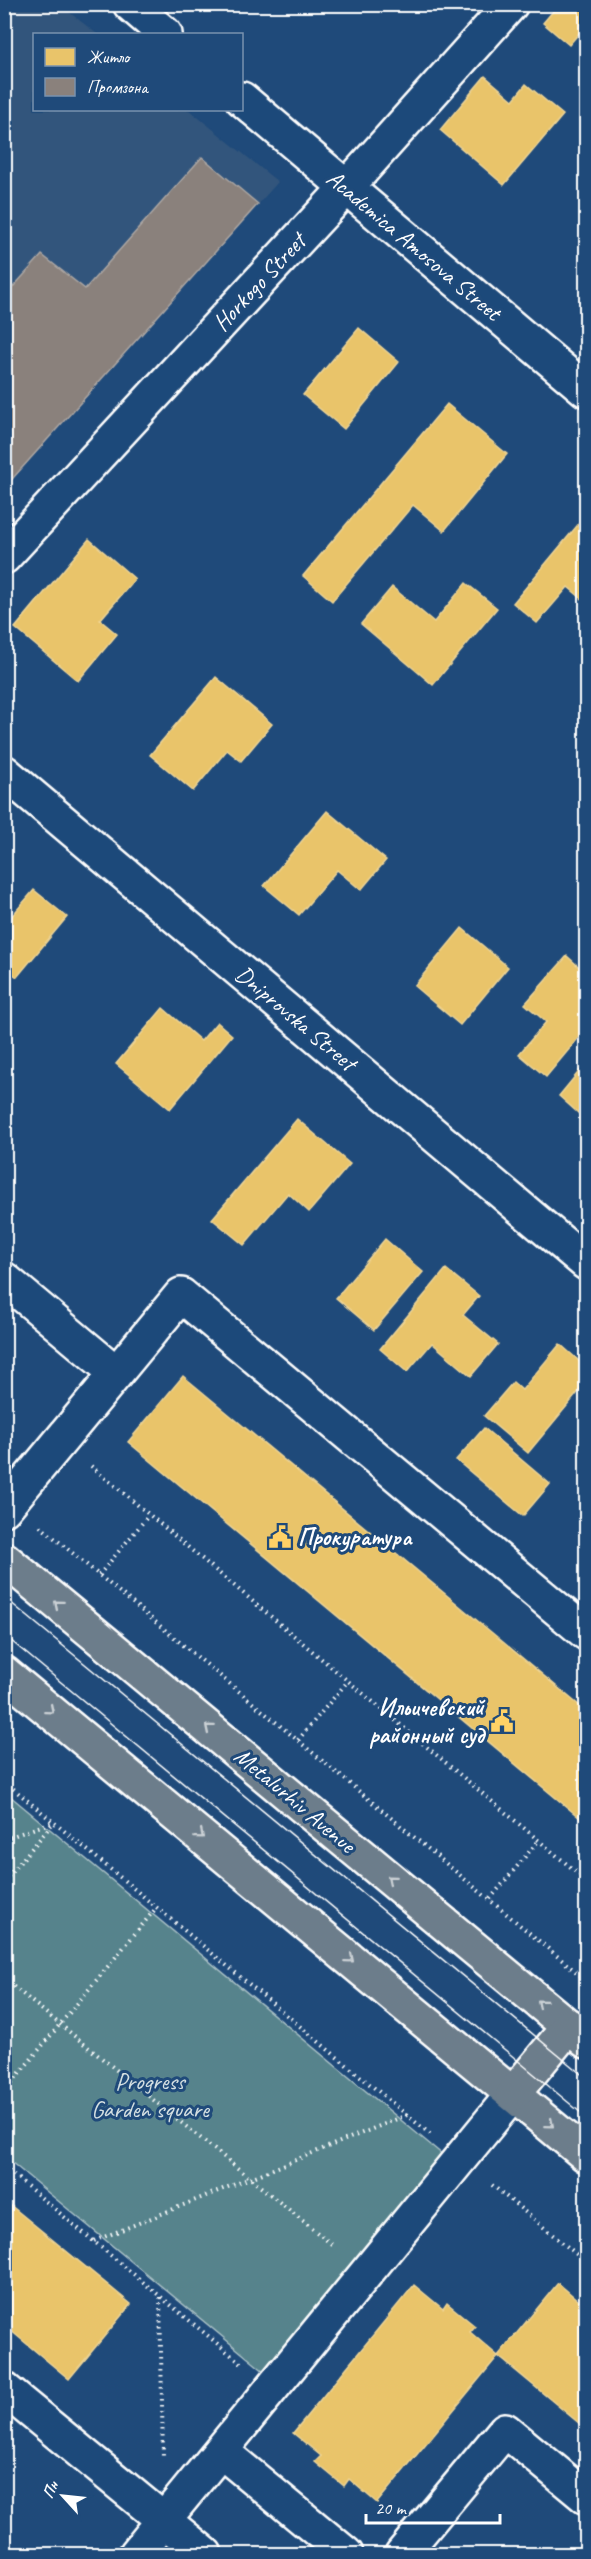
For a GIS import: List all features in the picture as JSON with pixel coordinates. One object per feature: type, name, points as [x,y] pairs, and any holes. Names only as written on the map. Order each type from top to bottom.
[{"type":"main road","name":"Metalurhiv Avenue","points":[[4,1559],[578,2033]]},
{"type":"main road","points":[[4,1673],[586,2155]]},
{"type":"main road","points":[[513,2094],[578,2033]]},
{"type":"street","points":[[130,4],[164,33]]},
{"type":"street","name":"Horkogo Street","points":[[4,557],[346,188],[511,4]]},
{"type":"street","name":"Academica Amosova Street","points":[[243,100],[586,390]]},
{"type":"street","name":"Dniprovska Street","points":[[4,772],[586,1263]]},
{"type":"street","points":[[4,1279],[116,1373]]},
{"type":"street","points":[[8,1505],[181,1295],[586,1633]]},
{"type":"street","points":[[136,2554],[513,2094]]},
{"type":"street","points":[[4,2389],[205,2554]]},
{"type":"street","points":[[402,2554],[505,2430],[586,2497]]},
{"type":"street","points":[[221,2451],[346,2554]]},
{"type":"path","points":[[60,1441],[586,1880]]},
{"type":"path","points":[[8,1505],[99,1575],[586,1980]]},
{"type":"path","points":[[99,1575],[149,1515]]},
{"type":"path","points":[[298,1740],[348,1681]]},
{"type":"path","points":[[4,1781],[586,2262]]},
{"type":"path","points":[[4,1839],[54,1822]]},
{"type":"path","points":[[4,1881],[54,1822]]},
{"type":"path","points":[[490,1899],[539,1840]]},
{"type":"path","points":[[4,2092],[157,1907]]},
{"type":"path","points":[[4,1979],[366,2273]]},
{"type":"path","points":[[94,2241],[407,2115]]},
{"type":"path","points":[[4,2167],[272,2389]]},
{"type":"path","points":[[160,2296],[164,2521]]},
{"type":"shaded area","points":[[5,5],[60,5],[96,33],[33,33],[33,111],[190,111],[278,182],[5,488]]},
{"type":"green space","name":"Progress Garden square","points":[[4,1791],[449,2160],[271,2377],[5,2157]]},
{"type":"building: Житло","points":[[559,4],[586,4],[586,36],[581,31],[569,45],[543,23]]},
{"type":"building: Житло","points":[[485,76],[513,100],[526,84],[563,115],[504,185],[440,130]]},
{"type":"building: Житло","points":[[359,328],[399,362],[344,429],[303,395]]},
{"type":"building: Житло","points":[[447,404],[507,454],[444,531],[413,505],[332,601],[303,576]]},
{"type":"building: Житло","points":[[586,515],[586,602],[568,587],[537,623],[513,603]]},
{"type":"building: Житло","points":[[89,539],[135,579],[100,620],[117,634],[78,681],[15,628]]},
{"type":"building: Житло","points":[[466,583],[497,608],[433,685],[361,624],[392,587],[434,622]]},
{"type":"building: Житло","points":[[216,677],[272,724],[241,761],[227,750],[193,791],[150,755]]},
{"type":"building: Житло","points":[[327,811],[386,860],[361,890],[337,870],[299,915],[264,886]]},
{"type":"building: Житло","points":[[34,890],[67,917],[17,977],[4,967],[4,925]]},
{"type":"building: Житло","points":[[462,928],[508,967],[460,1025],[414,986]]},
{"type":"building: Житло","points":[[567,956],[586,973],[586,1029],[546,1077],[519,1054],[546,1022],[525,1004]]},
{"type":"building: Житло","points":[[163,1008],[201,1041],[217,1022],[232,1035],[170,1109],[116,1064]]},
{"type":"building: Житло","points":[[586,1063],[586,1120],[559,1096]]},
{"type":"building: Житло","points":[[297,1119],[350,1164],[309,1212],[288,1193],[244,1245],[212,1219]]},
{"type":"building: Житло","points":[[385,1239],[423,1272],[374,1330],[336,1298]]},
{"type":"building: Житло","points":[[446,1269],[479,1296],[463,1315],[498,1344],[471,1376],[432,1343],[407,1372],[380,1349]]},
{"type":"building: Житло","points":[[560,1344],[586,1367],[586,1383],[528,1453],[484,1416],[513,1382],[522,1390]]},
{"type":"building: Житло","points":[[183,1376],[586,1711],[586,1823],[128,1442]]},
{"type":"building: Житло","points":[[484,1428],[550,1484],[523,1516],[456,1460]]},
{"type":"building: Житло","points":[[4,2200],[131,2304],[69,2379],[4,2325]]},
{"type":"building: Житло","points":[[558,2283],[586,2307],[586,2429],[498,2356]]},
{"type":"building: Житло","points":[[414,2285],[443,2309],[447,2303],[475,2326],[470,2332],[498,2356],[377,2503],[349,2479],[344,2486],[315,2462],[321,2456],[293,2433]]},
{"type":"building: Промзона","points":[[202,157],[258,204],[4,488],[4,297],[42,255],[85,289]]},
{"type":"tram line","points":[[4,1597],[586,2078]]},
{"type":"tram line","points":[[4,1635],[586,2117]]},
{"type":"place","name":"Прокуратура","points":[[280,1537]]},
{"type":"place","name":"Ильичевский районный суд","points":[[502,1721]]}]
